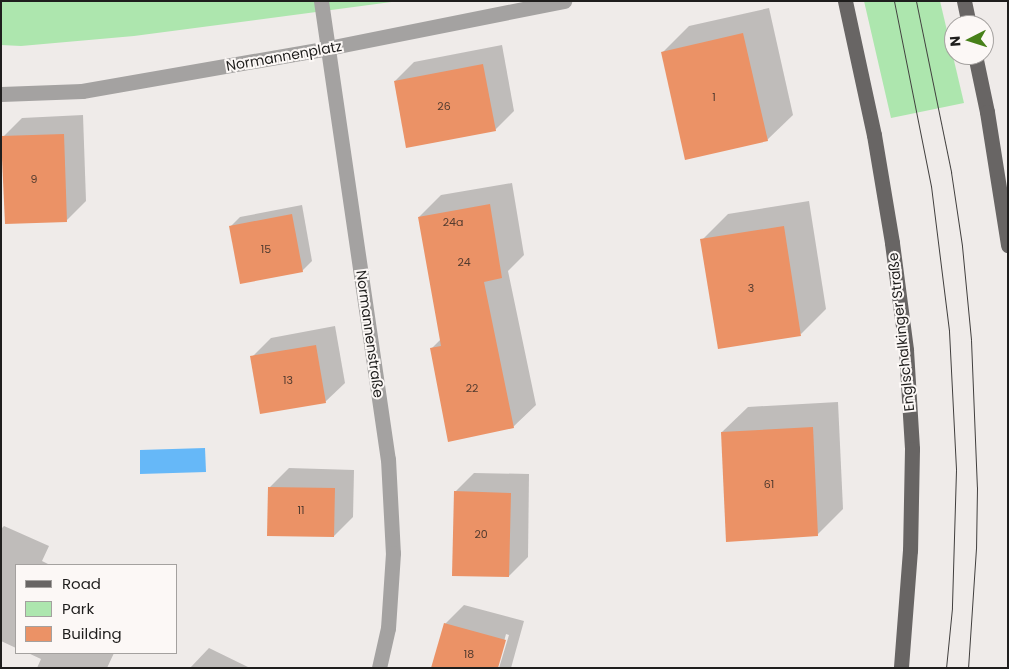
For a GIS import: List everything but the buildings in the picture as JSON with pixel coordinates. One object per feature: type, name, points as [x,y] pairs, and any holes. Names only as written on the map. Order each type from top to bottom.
[{"type":"main road","name":"Englschalkinger Straße","points":[[845,1],[876,151],[892,243],[906,350],[912,449],[910,550],[902,668]]},
{"type":"main road","points":[[964,1],[967,15]]},
{"type":"main road","points":[[977,65],[987,112],[1008,245]]},
{"type":"street","name":"Normannenstraße","points":[[321,1],[388,459],[393,553],[388,628],[379,668]]},
{"type":"street","name":"Normannenplatz","points":[[1,94],[82,91],[328,48],[564,1]]},
{"type":"green space","points":[[1,1],[399,1],[134,36],[21,46],[1,45]]},
{"type":"green space","points":[[864,1],[940,1],[944,18],[944,65],[955,65],[964,103],[891,118]]},
{"type":"water","points":[[205,448],[206,472],[140,474],[140,450]]},
{"type":"tram line","points":[[894,1],[931,186],[949,331],[956,470],[952,608],[946,668]]},
{"type":"tram line","points":[[916,1],[951,172],[962,246],[971,340],[977,487],[976,548],[968,668]]}]
